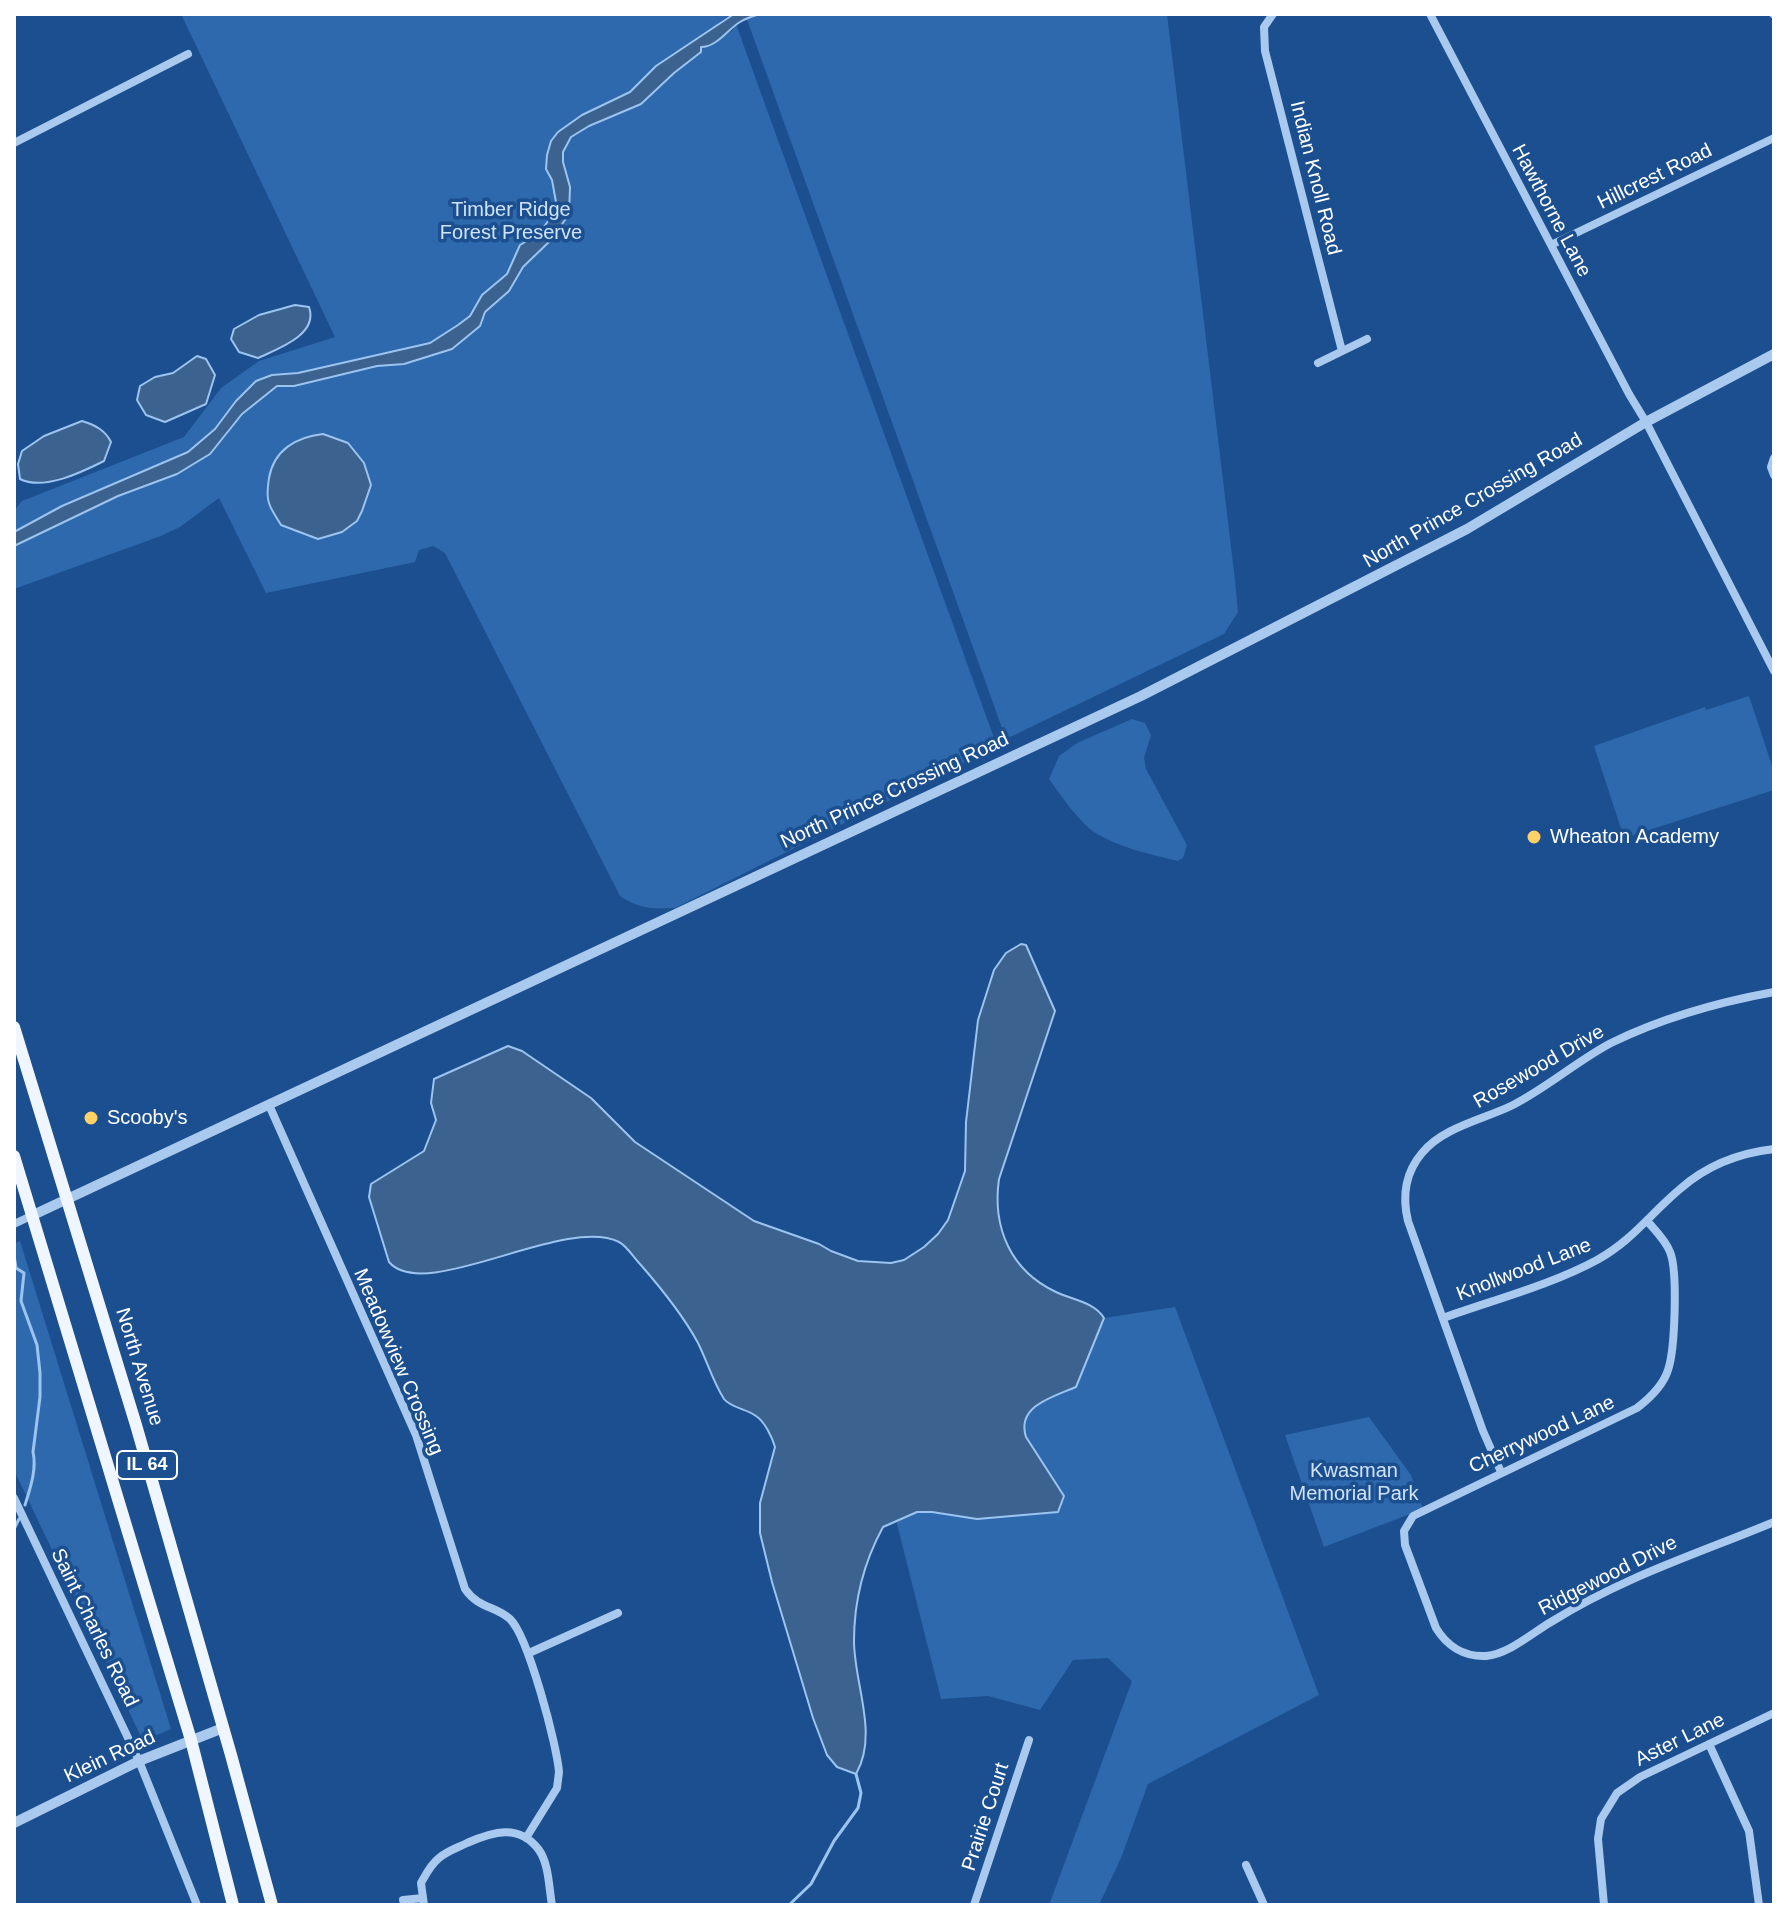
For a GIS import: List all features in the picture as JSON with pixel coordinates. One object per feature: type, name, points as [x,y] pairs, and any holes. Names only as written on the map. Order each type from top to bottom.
[{"type":"main road","name":"North Avenue","points":[[14,1027],[68,1199],[272,1905]]},
{"type":"main road","name":"IL 64","points":[[14,1156],[191,1740],[233,1905]]},
{"type":"street","name":"Indian Knoll Road","points":[[1273,14],[1264,27],[1265,51],[1342,351]]},
{"type":"street","name":"Hawthorne Lane","points":[[1430,14],[1774,671]]},
{"type":"street","points":[[14,143],[188,54]]},
{"type":"street","name":"Hillcrest Road","points":[[1551,245],[1774,138]]},
{"type":"street","points":[[1318,363],[1367,339]]},
{"type":"street","name":"North Prince Crossing Road","points":[[14,1224],[1141,696],[1453,537],[1646,422],[1774,354]]},
{"type":"street","points":[[1774,458],[1771,467],[1774,475]]},
{"type":"street","name":"Rosewood Drive","points":[[1501,1472],[1405,1209],[1407,1178],[1423,1151],[1447,1134],[1517,1103],[1622,1038],[1699,1010],[1774,992]]},
{"type":"street","name":"Meadowview Crossing","points":[[269,1105],[416,1435],[465,1589],[478,1604],[508,1617],[520,1630],[529,1653],[559,1772],[557,1788],[526,1838]]},
{"type":"street","name":"Knollwood Lane","points":[[1443,1318],[1584,1267],[1615,1249],[1699,1174],[1734,1158],[1774,1149]]},
{"type":"street","name":"Cherrywood Lane","points":[[1458,1650],[1443,1639],[1436,1628],[1405,1545],[1404,1531],[1418,1512],[1637,1408],[1658,1388],[1668,1372],[1672,1342],[1674,1265],[1669,1249],[1648,1222]]},
{"type":"street","name":"Saint Charles Road","points":[[14,1498],[139,1761],[197,1905]]},
{"type":"street","name":"Ridgewood Drive","points":[[1458,1650],[1464,1654],[1483,1656],[1503,1651],[1561,1615],[1620,1584],[1681,1556],[1774,1522]]},
{"type":"street","points":[[529,1653],[618,1613]]},
{"type":"street","name":"Aster Lane","points":[[1604,1905],[1598,1839],[1601,1819],[1617,1793],[1631,1782],[1774,1713]]},
{"type":"street","name":"Klein Road","points":[[14,1823],[139,1761],[223,1728]]},
{"type":"street","name":"Prairie Court","points":[[974,1905],[1029,1740]]},
{"type":"street","points":[[1709,1744],[1749,1831],[1759,1905]]},
{"type":"street","points":[[403,1900],[424,1901],[421,1883],[433,1864],[446,1853],[499,1831],[515,1832],[526,1838],[543,1856],[552,1905]]},
{"type":"street","points":[[1246,1865],[1264,1905]]},
{"type":"green space","name":"Timber Ridge Forest Preserve","points":[[181,14],[731,14],[707,33],[709,47],[733,30],[736,24],[998,749],[966,762],[675,908],[646,907],[620,896],[445,553],[433,546],[419,550],[415,562],[266,593],[219,498],[180,527],[161,536],[14,589],[14,511],[22,501],[184,437],[221,388],[259,361],[335,337]]},
{"type":"green space","points":[[745,14],[1167,14],[1238,612],[1224,634],[1006,739]]},
{"type":"green space","points":[[1749,696],[1774,772],[1774,790],[1624,838],[1594,746],[1705,707],[1706,710]]},
{"type":"green space","points":[[1132,719],[1145,723],[1151,735],[1144,758],[1146,769],[1187,845],[1183,858],[1178,861],[1124,846],[1094,832],[1076,815],[1049,779],[1059,756],[1077,743]]},
{"type":"green space","points":[[20,1241],[171,1729],[143,1741],[14,1470],[14,1244]]},
{"type":"green space","points":[[1175,1307],[1319,1695],[1148,1784],[1121,1858],[1099,1905],[1049,1905],[1132,1681],[1108,1658],[1073,1660],[1040,1710],[988,1696],[941,1699],[896,1520],[917,1512],[977,1519],[1058,1512],[1064,1496],[1026,1437],[1026,1418],[1031,1410],[1047,1399],[1076,1387],[1104,1318]]},
{"type":"green space","name":"Kwasman Memorial Park","points":[[1369,1417],[1411,1475],[1423,1509],[1324,1547],[1285,1435]]},
{"type":"shaded area","points":[[734,14],[760,14],[747,18],[717,41],[701,47],[701,52],[641,104],[571,137],[563,152],[570,187],[569,214],[552,239],[523,267],[509,291],[485,312],[480,326],[452,349],[404,364],[377,366],[294,386],[277,386],[242,414],[210,454],[177,474],[118,496],[14,546],[14,532],[62,506],[188,452],[215,429],[256,381],[272,375],[298,373],[430,343],[458,325],[470,316],[482,295],[507,274],[520,245],[540,233],[548,221],[556,202],[552,180],[546,169],[547,155],[551,141],[558,132],[582,115],[630,92],[656,66]]},
{"type":"shaded area","points":[[295,305],[309,307],[310,317],[308,326],[294,340],[258,358],[239,352],[231,339],[234,329],[259,315]]},
{"type":"shaded area","points":[[197,356],[206,359],[215,375],[206,404],[165,422],[146,415],[137,400],[140,386],[155,377],[173,373]]},
{"type":"shaded area","points":[[82,421],[99,428],[111,442],[104,461],[74,475],[51,481],[40,483],[20,479],[18,464],[22,451],[44,436]]},
{"type":"shaded area","points":[[323,434],[348,443],[364,463],[371,485],[357,521],[342,532],[318,539],[281,525],[270,506],[268,490],[272,468],[281,453],[295,442]]},
{"type":"shaded area","points":[[1021,944],[1026,945],[1055,1011],[999,1179],[1002,1231],[1016,1260],[1027,1272],[1056,1292],[1089,1305],[1104,1318],[1076,1387],[1047,1399],[1031,1410],[1024,1426],[1026,1437],[1064,1496],[1058,1512],[977,1519],[917,1512],[883,1527],[865,1568],[856,1611],[855,1657],[864,1709],[865,1742],[863,1759],[856,1774],[837,1767],[827,1755],[772,1582],[760,1533],[760,1503],[775,1447],[772,1439],[759,1419],[724,1399],[692,1333],[656,1283],[622,1244],[595,1237],[565,1240],[432,1273],[407,1272],[389,1262],[369,1197],[371,1184],[424,1151],[436,1120],[431,1103],[434,1079],[508,1046],[522,1051],[591,1098],[635,1142],[754,1221],[858,1261],[891,1263],[904,1260],[924,1247],[948,1220],[965,1171],[966,1122],[978,1020],[994,970],[1006,953]]},
{"type":"waterway","points":[[14,1255],[16,1268],[24,1273],[21,1301],[37,1345],[40,1373],[34,1472],[25,1505]]},
{"type":"waterway","points":[[14,1529],[19,1519]]},
{"type":"waterway","points":[[789,1905],[811,1884],[834,1841],[858,1808],[861,1793],[856,1774]]},
{"type":"place","name":"Wheaton Academy","points":[[1534,837]]},
{"type":"place","name":"Scooby's","points":[[91,1118]]}]
